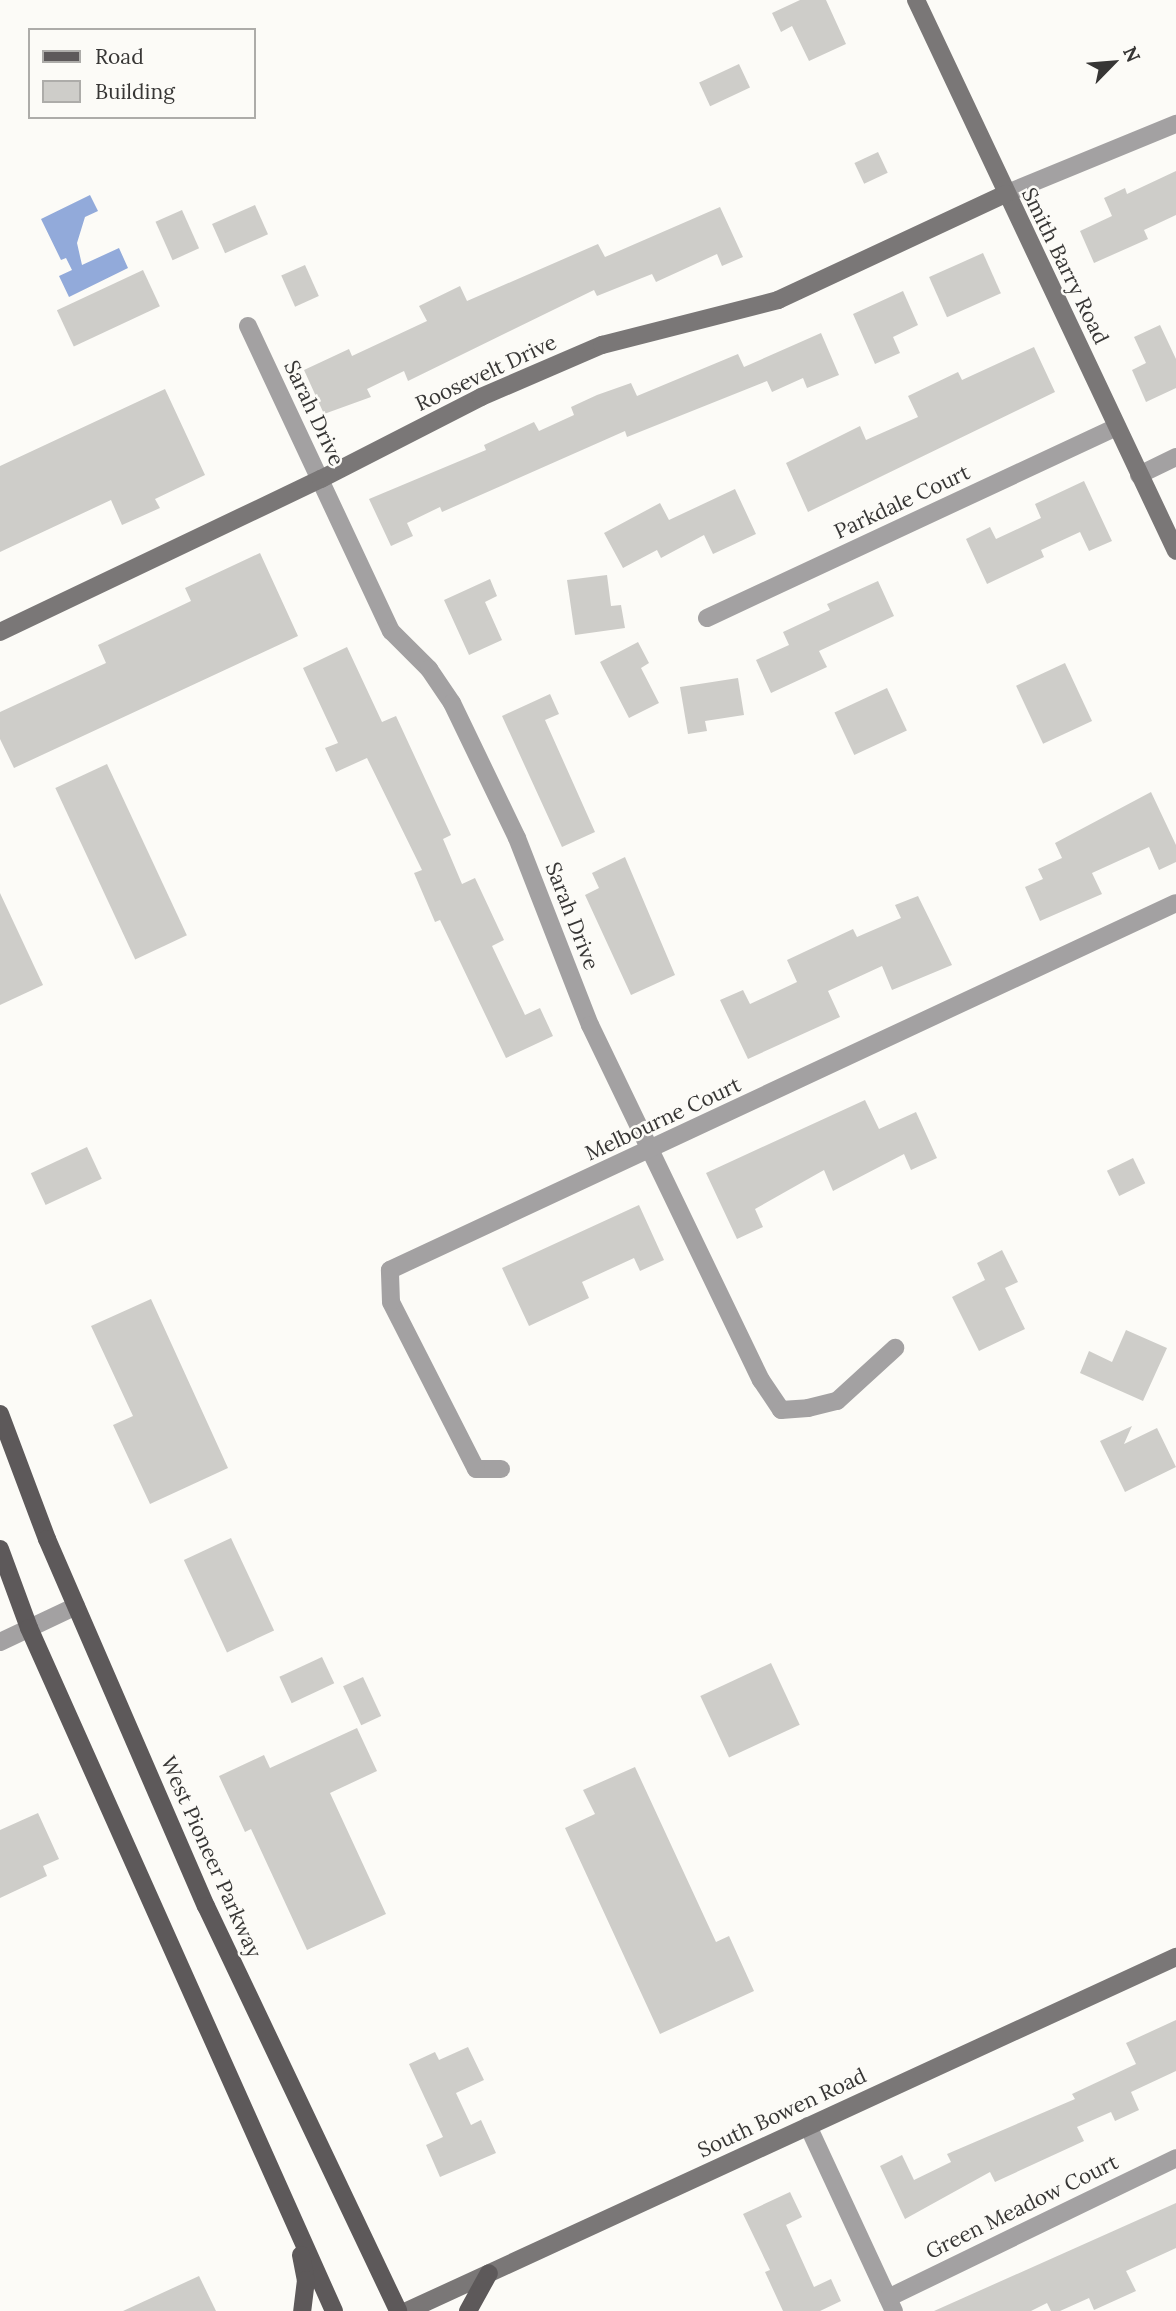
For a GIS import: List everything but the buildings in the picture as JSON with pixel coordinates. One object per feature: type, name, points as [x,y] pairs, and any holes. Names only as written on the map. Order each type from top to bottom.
[{"type":"main road","name":"West Pioneer Parkway","points":[[0,1414],[76,1606],[206,1906],[398,2311]]},
{"type":"main road","points":[[0,1549],[29,1628],[334,2311]]},
{"type":"main road","points":[[295,2224],[306,2280],[302,2311]]},
{"type":"main road","points":[[468,2311],[489,2273]]},
{"type":"street","name":"Smith Barry Road","points":[[916,0],[1005,194],[1176,551]]},
{"type":"street","points":[[1005,194],[1176,124]]},
{"type":"street","name":"Roosevelt Drive","points":[[0,632],[321,479],[481,397],[603,345],[778,300],[1005,194]]},
{"type":"street","name":"Sarah Drive","points":[[248,326],[391,631],[429,669],[452,703],[517,838],[590,1025],[761,1380],[781,1410],[837,1401],[895,1348]]},
{"type":"street","name":"Parkdale Court","points":[[707,618],[1116,427]]},
{"type":"street","points":[[1139,475],[1176,457]]},
{"type":"street","name":"Melbourne Court","points":[[501,1469],[476,1469],[391,1302],[390,1270],[650,1151],[1176,903]]},
{"type":"street","points":[[0,1642],[76,1606]]},
{"type":"street","name":"South Bowen Road","points":[[407,2311],[1176,1957]]},
{"type":"street","points":[[808,2126],[891,2304]]},
{"type":"street","name":"Green Meadow Court","points":[[891,2304],[1176,2158]]},
{"type":"water","points":[[90,195],[98,211],[85,217],[77,243],[82,265],[119,248],[128,268],[69,297],[59,276],[72,270],[66,258],[61,260],[41,219]]}]
